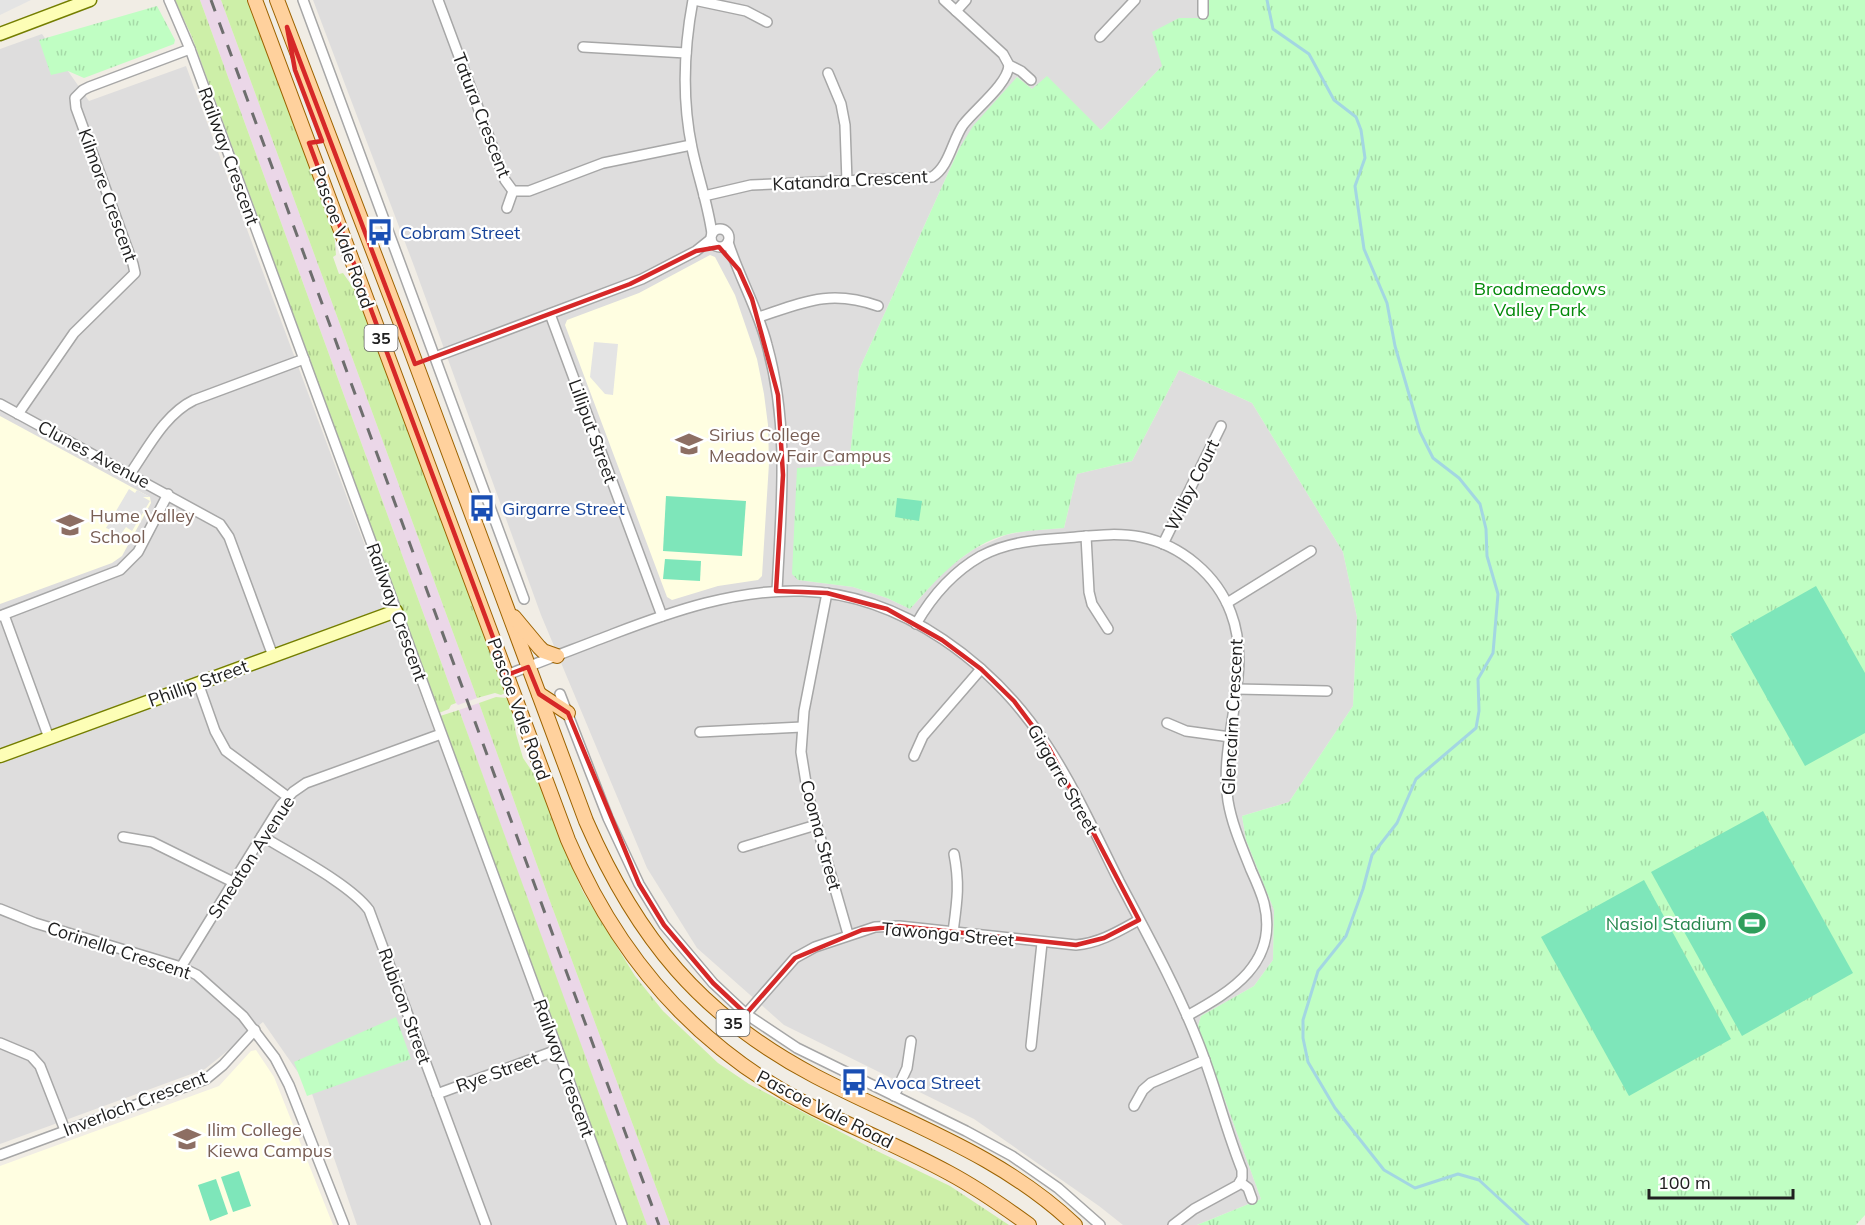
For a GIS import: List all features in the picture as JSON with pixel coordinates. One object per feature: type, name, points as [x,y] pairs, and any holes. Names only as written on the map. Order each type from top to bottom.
[{"type":"main road","name":"Pascoe Vale Road","points":[[255,0],[580,870],[623,943],[664,996],[721,1048],[752,1071],[814,1108],[980,1190],[1029,1225]]},
{"type":"main road","name":"Pascoe Vale Road","points":[[277,0],[586,821],[603,862],[621,894],[659,950],[703,998],[756,1041],[816,1077],[956,1143],[999,1167],[1026,1185],[1075,1225]]},
{"type":"main road","points":[[287,27],[295,69],[319,135],[317,141],[309,143]]},
{"type":"main road","points":[[506,606],[539,647],[557,656]]},
{"type":"main road","points":[[539,694],[568,713]]},
{"type":"street","points":[[0,34],[90,0]]},
{"type":"street","name":"Railway Crescent","points":[[169,0],[190,49],[622,1225]]},
{"type":"street","points":[[303,0],[525,598]]},
{"type":"street","name":"Tatura Crescent","points":[[438,0],[506,180],[513,191],[529,190],[603,163],[691,145]]},
{"type":"street","points":[[739,270],[714,241],[691,145],[686,93],[686,53],[693,0],[746,11],[767,22]]},
{"type":"street","points":[[944,0],[1003,54],[1009,65],[1031,80]]},
{"type":"street","points":[[956,11],[966,0]]},
{"type":"street","points":[[1100,37],[1135,0]]},
{"type":"street","points":[[1203,0],[1203,14]]},
{"type":"street","points":[[583,47],[686,53]]},
{"type":"street","name":"Kilmore Crescent","points":[[18,414],[74,333],[135,273],[74,103],[75,98],[89,87],[190,49]]},
{"type":"street","name":"Katandra Crescent","points":[[704,196],[751,185],[932,177],[938,174],[963,125],[1003,80],[1009,70],[1009,65]]},
{"type":"street","points":[[828,73],[841,104],[845,125],[847,182]]},
{"type":"street","points":[[507,208],[513,191]]},
{"type":"street","points":[[707,206],[729,236],[728,242],[759,318],[773,367],[782,423],[783,475],[777,591]]},
{"type":"street","points":[[435,357],[642,279],[714,241],[717,230],[723,229]]},
{"type":"street","points":[[714,241],[724,246],[728,242]]},
{"type":"street","points":[[759,318],[819,298],[856,299],[878,306]]},
{"type":"street","name":"Lilliput Street","points":[[550,314],[662,616]]},
{"type":"street","points":[[130,474],[170,418],[186,404],[304,359]]},
{"type":"street","name":"Clunes Avenue","points":[[0,404],[213,519],[227,532],[273,656]]},
{"type":"street","name":"Wilby Court","points":[[1163,544],[1221,426]]},
{"type":"street","points":[[49,738],[2,616],[107,577],[120,570],[138,552],[168,494]]},
{"type":"street","name":"Glencairn Crescent","points":[[916,624],[948,580],[981,557],[1001,548],[1024,542],[1086,536],[1128,535],[1163,544],[1179,552],[1199,566],[1214,583],[1232,615],[1239,650],[1227,771],[1228,800],[1235,829],[1264,903],[1266,937],[1257,961],[1243,980],[1187,1016]]},
{"type":"street","points":[[1086,536],[1089,592],[1092,604],[1108,629]]},
{"type":"street","points":[[490,562],[505,549]]},
{"type":"street","points":[[1227,603],[1311,551]]},
{"type":"street","name":"Girgarre Street","points":[[507,675],[662,616],[720,599],[777,591],[827,593],[870,603],[916,624],[956,649],[1014,701],[1049,748],[1187,1016],[1205,1060],[1242,1170],[1240,1182]]},
{"type":"street","name":"Cooma Street","points":[[827,593],[802,727],[804,772],[816,825],[848,934]]},
{"type":"street","name":"Phillip Street","points":[[0,756],[396,611]]},
{"type":"street","points":[[914,756],[923,736],[981,669]]},
{"type":"street","points":[[198,683],[215,731],[226,751],[288,797]]},
{"type":"street","points":[[1236,689],[1327,691]]},
{"type":"street","points":[[560,694],[625,858],[651,905],[697,967],[746,1014],[797,1048],[1012,1156],[1058,1188],[1100,1225]]},
{"type":"street","points":[[1167,723],[1186,731],[1230,737]]},
{"type":"street","points":[[700,732],[802,727]]},
{"type":"street","name":"Smeaton Avenue","points":[[182,967],[288,797],[306,783],[441,734]]},
{"type":"street","points":[[743,847],[816,825]]},
{"type":"street","name":"Rubicon Street","points":[[262,836],[349,890],[369,910],[486,1225]]},
{"type":"street","points":[[123,837],[152,842],[233,882]]},
{"type":"street","points":[[953,932],[959,890],[954,854]]},
{"type":"street","name":"Corinella Crescent","points":[[0,909],[35,923],[182,967],[197,975],[243,1016],[275,1058],[289,1085],[344,1225]]},
{"type":"street","name":"Tawonga Street","points":[[746,1014],[795,958],[848,934],[875,927],[953,932],[1064,945],[1086,944],[1104,938],[1139,920]]},
{"type":"street","points":[[1031,1046],[1042,943]]},
{"type":"street","name":"Inverloch Crescent","points":[[0,1155],[211,1076],[255,1030]]},
{"type":"street","points":[[894,1096],[907,1068],[911,1041]]},
{"type":"street","points":[[0,1043],[31,1056],[40,1066],[65,1130]]},
{"type":"street","name":"Rye Street","points":[[437,1094],[557,1050]]},
{"type":"street","points":[[1134,1106],[1143,1090],[1151,1083],[1205,1060]]},
{"type":"street","points":[[1173,1225],[1186,1214],[1240,1182],[1248,1188],[1252,1199]]},
{"type":"highlighted area","points":[[287,27],[415,364],[630,284],[696,251],[719,247],[739,270],[752,299],[778,395],[783,475],[776,591],[827,593],[887,609],[942,640],[981,669],[1014,701],[1049,748],[1139,920],[1104,938],[1076,945],[899,926],[862,930],[795,958],[746,1014],[713,983],[664,925],[639,884],[568,713],[539,694],[528,667],[507,675],[309,143],[322,141],[295,70]]},
{"type":"shaded area","points":[[0,0],[31,0],[0,15]]},
{"type":"shaded area","points":[[200,0],[221,0],[477,698],[458,705],[456,703]]},
{"type":"shaded area","points":[[313,0],[1208,0],[1208,18],[1179,18],[1162,66],[1101,130],[1032,89],[1017,77],[959,149],[859,370],[849,466],[798,580],[853,587],[887,598],[910,609],[946,569],[974,549],[1006,535],[1064,528],[1077,474],[1132,461],[1179,370],[1252,403],[1343,552],[1357,617],[1353,706],[1289,802],[1242,816],[1246,840],[1274,910],[1273,960],[1254,986],[1201,1016],[1198,1026],[1261,1199],[1197,1225],[1123,1225],[974,1119],[784,1025],[697,948],[647,868],[541,615],[414,266]]},
{"type":"shaded area","points":[[42,34],[89,101],[186,66],[505,921],[514,919],[627,1225],[357,1225],[311,1091],[263,1022],[205,1069],[0,1144],[0,49]]},
{"type":"shaded area","name":"Sirius College Meadow Fair Campus","points":[[710,255],[715,257],[735,295],[757,359],[764,394],[769,463],[762,576],[758,580],[718,586],[672,600],[667,597],[565,325],[567,320],[639,293]]},
{"type":"shaded area","points":[[594,342],[618,344],[613,395],[605,394],[590,377]]},
{"type":"shaded area","name":"Hume Valley School","points":[[0,416],[150,497],[151,503],[122,556],[112,563],[0,604]]},
{"type":"shaded area","points":[[129,489],[135,493],[137,490],[150,497],[143,497],[150,501],[132,531],[126,527],[121,534],[106,528]]},
{"type":"shaded area","points":[[479,703],[670,1225],[647,1225],[532,912],[459,710]]},
{"type":"shaded area","name":"Ilim College Kiewa Campus","points":[[256,1050],[274,1077],[333,1225],[0,1225],[0,1166],[219,1086],[251,1051]]},
{"type":"green space","points":[[175,0],[200,0],[456,703],[439,713],[192,37]]},
{"type":"green space","points":[[221,0],[247,0],[334,232],[336,255],[333,257],[339,274],[343,273],[357,293],[505,693],[501,695],[495,693],[477,698]]},
{"type":"green space","name":"Broadmeadows Valley Park","points":[[1208,0],[1865,0],[1865,1215],[1856,1225],[1197,1225],[1261,1199],[1198,1026],[1201,1016],[1254,986],[1273,960],[1274,910],[1246,840],[1242,816],[1289,802],[1353,706],[1357,617],[1343,552],[1252,403],[1179,370],[1132,461],[1077,474],[1064,528],[1009,534],[979,546],[954,564],[910,609],[887,598],[853,587],[798,580],[792,574],[797,468],[849,465],[859,370],[959,149],[973,126],[1017,77],[1032,89],[1047,76],[1101,130],[1162,66],[1152,32],[1179,18],[1207,18]]},
{"type":"green space","points":[[157,6],[175,40],[174,44],[84,78],[68,71],[51,75],[39,40]]},
{"type":"green space","points":[[666,496],[746,501],[742,556],[663,551]]},
{"type":"green space","points":[[897,498],[922,501],[919,521],[895,517]]},
{"type":"green space","points":[[665,559],[701,561],[700,581],[663,579]]},
{"type":"green space","points":[[1816,586],[1865,673],[1865,733],[1805,766],[1731,634]]},
{"type":"green space","points":[[496,697],[507,698],[523,758],[538,780],[583,892],[635,976],[663,1011],[718,1063],[749,1084],[875,1150],[950,1186],[1009,1225],[670,1225],[479,703]]},
{"type":"green space","points":[[459,710],[647,1225],[627,1225],[440,716]]},
{"type":"green space","name":"Nasiol Stadium","points":[[1763,811],[1853,973],[1742,1036],[1651,872]]},
{"type":"green space","points":[[1644,880],[1731,1039],[1629,1096],[1541,937]]},
{"type":"green space","points":[[396,1017],[411,1059],[307,1096],[294,1062]]},
{"type":"green space","points":[[239,1171],[251,1206],[233,1212],[221,1177]]},
{"type":"green space","points":[[216,1179],[228,1214],[210,1221],[198,1185]]},
{"type":"waterway","points":[[1267,0],[1273,29],[1309,54],[1334,100],[1356,117],[1361,130],[1365,158],[1355,186],[1364,249],[1387,303],[1395,346],[1420,432],[1433,458],[1459,478],[1480,504],[1486,529],[1487,556],[1498,594],[1493,653],[1478,679],[1479,711],[1476,728],[1416,779],[1397,823],[1372,855],[1363,889],[1346,936],[1318,971],[1303,1020],[1303,1038],[1308,1062],[1335,1108],[1384,1170],[1415,1188],[1458,1174],[1479,1180],[1528,1225]]},
{"type":"railway","points":[[211,0],[659,1225]]},
{"type":"place","name":"Cobram Street","points":[[380,232]]},
{"type":"place","name":"Sirius College Meadow Fair Campus","points":[[689,444]]},
{"type":"place","name":"Girgarre Street","points":[[482,508]]},
{"type":"place","name":"Hume Valley School","points":[[70,525]]},
{"type":"place","name":"Nasiol Stadium","points":[[1752,923]]},
{"type":"place","name":"Avoca Street","points":[[854,1082]]},
{"type":"place","name":"Ilim College Kiewa Campus","points":[[187,1139]]}]
